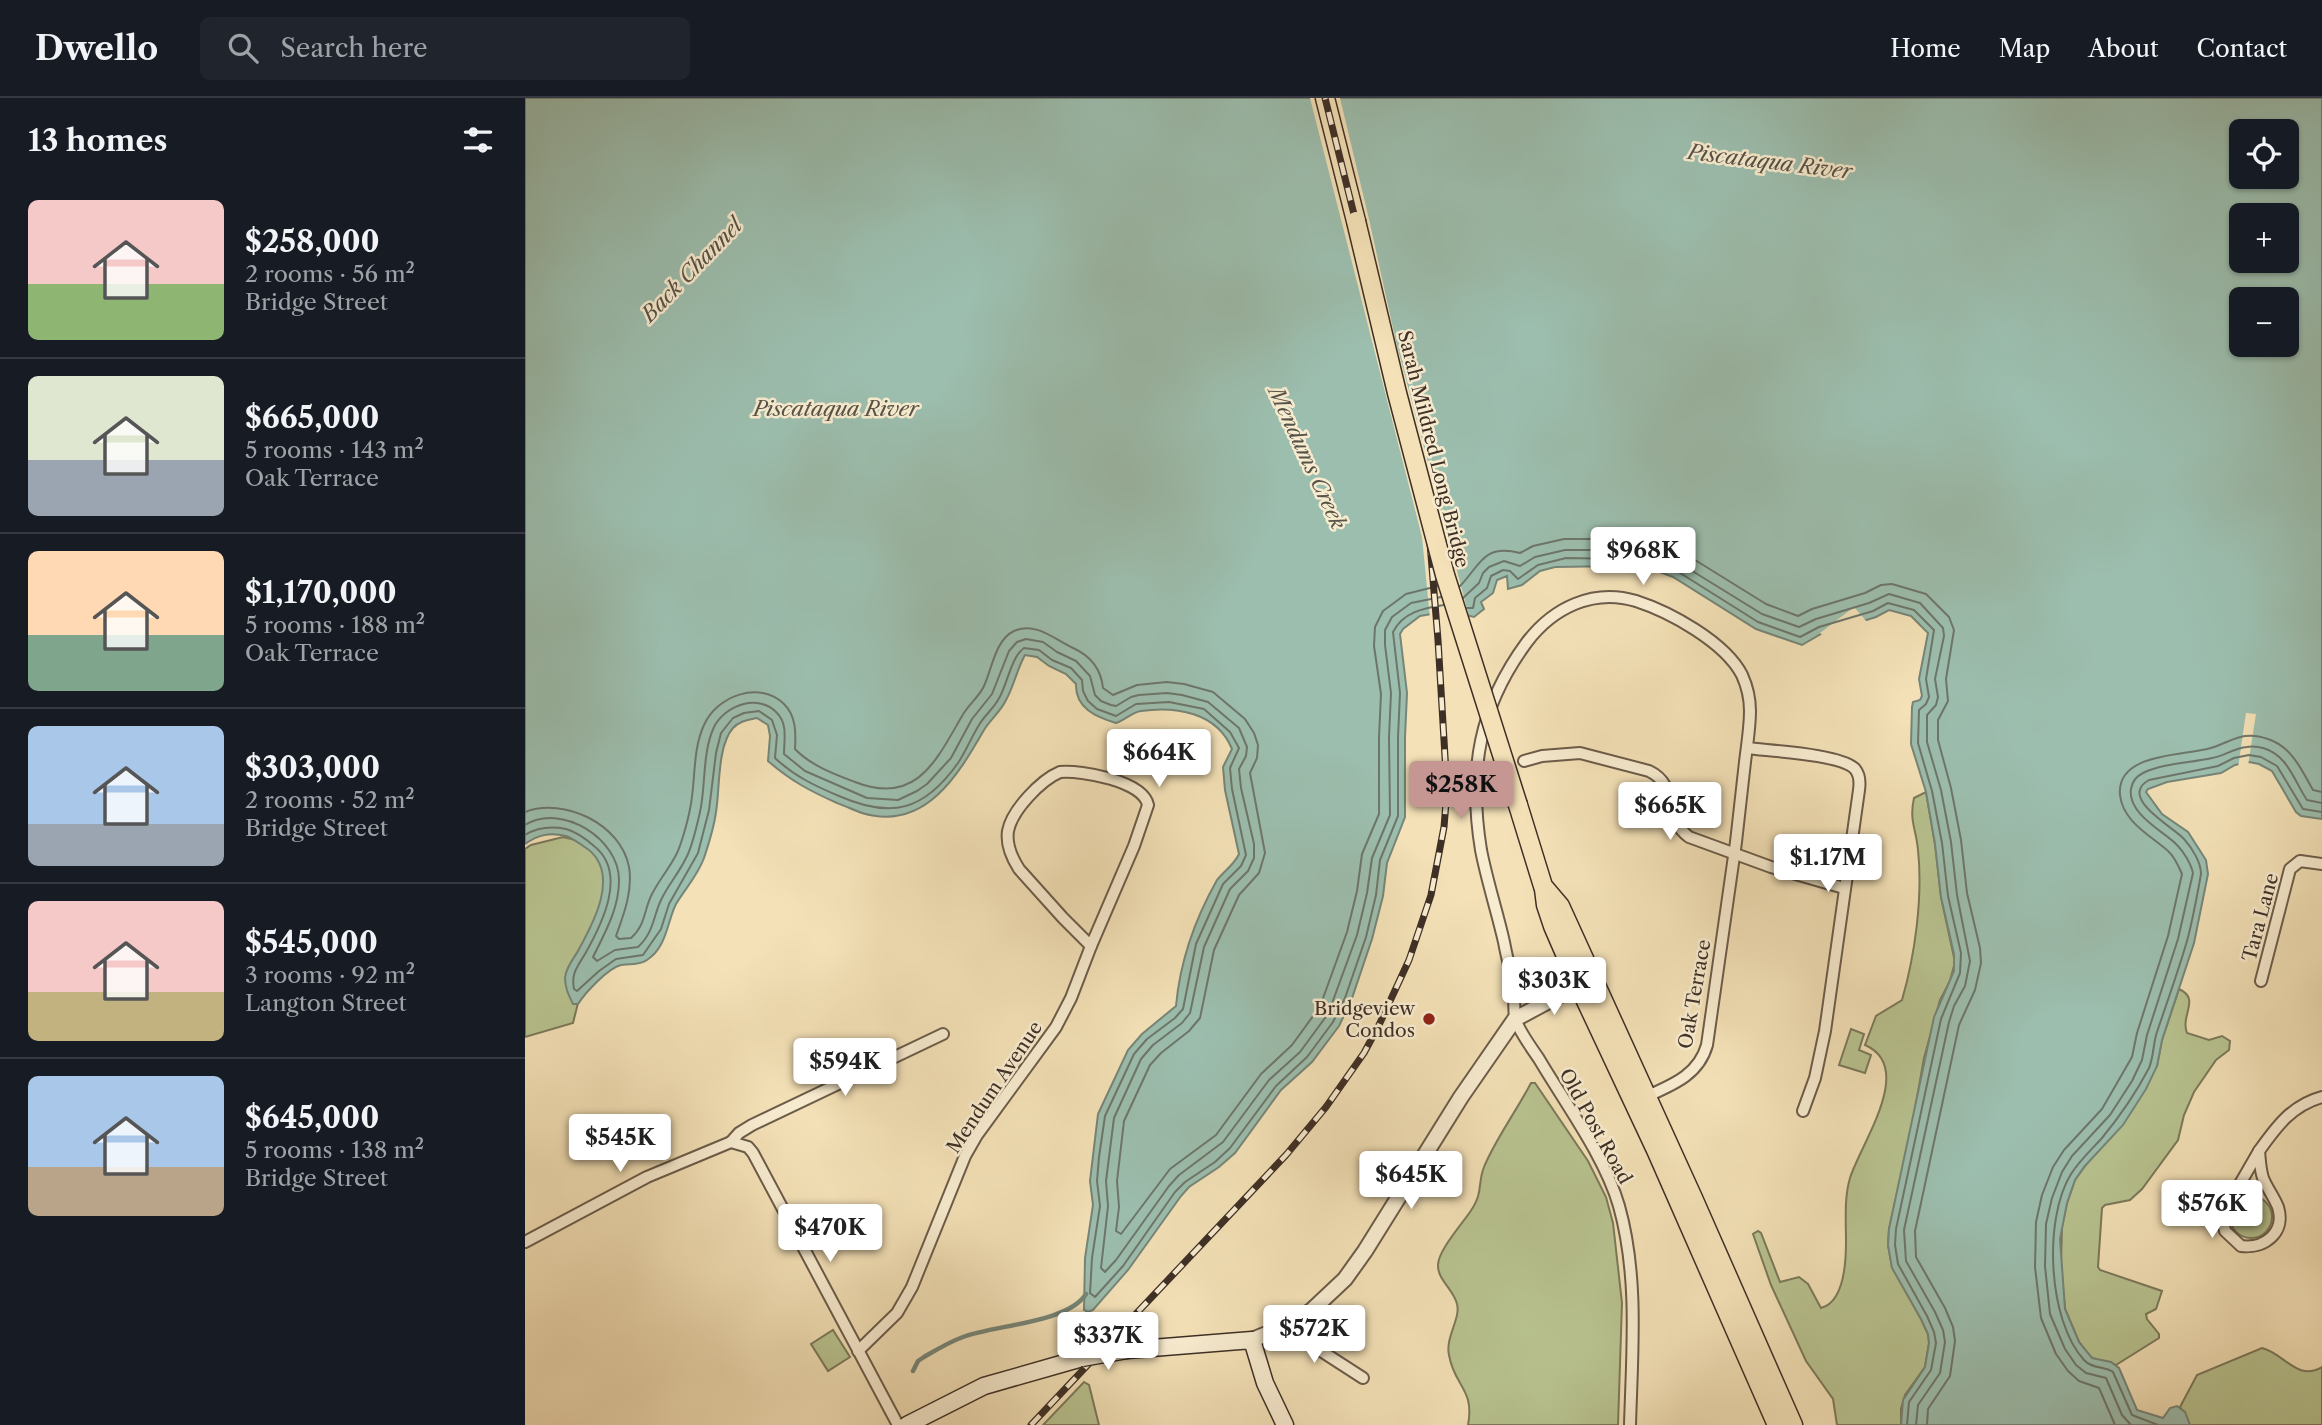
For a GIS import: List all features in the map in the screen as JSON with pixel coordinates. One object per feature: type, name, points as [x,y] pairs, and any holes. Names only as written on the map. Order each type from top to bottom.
[{"type":"main road","name":"Sarah Mildred Long Bridge","points":[[1325,98],[1397,393],[1445,575],[1543,886],[1560,906],[1586,982]]},
{"type":"main road","points":[[1586,982],[1793,1425]]},
{"type":"main road","points":[[1586,982],[1595,1021],[1640,1100],[1656,1150],[1777,1425]]},
{"type":"main road","points":[[907,1425],[984,1387],[1013,1376],[1082,1358],[1127,1350],[1252,1340],[1265,1383],[1285,1425]]},
{"type":"street","name":"Oak Terrace","points":[[1515,1019],[1514,988],[1477,823],[1476,778],[1486,715],[1505,676],[1529,640],[1549,618],[1564,608],[1599,597],[1622,598],[1658,611],[1712,641],[1730,657],[1743,677],[1749,702],[1750,723],[1705,1051],[1697,1065],[1686,1076],[1640,1100]]},
{"type":"street","points":[[1747,748],[1825,758],[1849,765],[1859,776],[1823,1038],[1815,1078],[1803,1111]]},
{"type":"street","points":[[1524,761],[1542,756],[1580,753],[1649,771],[1658,775],[1665,784],[1674,821],[1680,830],[1689,836],[1770,867],[1844,888]]},
{"type":"street","name":"Mendum Avenue","points":[[858,1351],[902,1306],[965,1156],[975,1138],[1056,1027],[1071,998],[1134,846],[1148,805],[1143,794],[1122,782],[1080,773],[1060,772],[1035,789],[1015,816],[1008,832],[1009,845],[1019,869],[1091,946]]},
{"type":"street","name":"Tara Lane","points":[[2261,981],[2290,869],[2295,863],[2305,860],[2322,864]]},
{"type":"street","points":[[1252,1340],[1295,1321],[1325,1299],[1354,1268],[1461,1097],[1515,1019],[1586,982]]},
{"type":"street","name":"Old Post Road","points":[[1515,1019],[1589,1143],[1612,1186],[1619,1207],[1631,1279],[1630,1425]]},
{"type":"street","points":[[525,1242],[658,1172],[731,1142],[752,1125],[943,1034]]},
{"type":"street","points":[[2259,1151],[2262,1174],[2277,1206],[2279,1226],[2275,1235],[2258,1246],[2241,1246],[2225,1231],[2222,1215],[2259,1151],[2274,1129],[2292,1111],[2322,1097]]},
{"type":"street","points":[[731,1142],[748,1147],[753,1153],[898,1425]]},
{"type":"street","points":[[1295,1321],[1315,1347],[1363,1378]]},
{"type":"green space","points":[[1926,792],[1941,897],[1955,962],[1950,981],[1940,1000],[1924,1058],[1888,1245],[1892,1267],[1921,1319],[1929,1343],[1925,1367],[1905,1395],[1901,1409],[1901,1425],[1837,1425],[1833,1399],[1806,1361],[1771,1285],[1753,1234],[1758,1231],[1761,1233],[1780,1282],[1799,1277],[1808,1284],[1821,1308],[1835,1298],[1844,1270],[1848,1186],[1881,1107],[1886,1088],[1886,1070],[1879,1056],[1865,1045],[1876,1016],[1902,1000],[1911,964],[1919,887],[1913,806],[1914,798]]},
{"type":"green space","points":[[563,837],[580,841],[596,850],[609,879],[573,1023],[525,1037],[525,849]]},
{"type":"green space","points":[[2179,989],[2189,998],[2187,1033],[2209,1040],[2222,1036],[2230,1041],[2229,1050],[2216,1060],[2194,1092],[2184,1115],[2178,1140],[2142,1189],[2130,1200],[2102,1208],[2100,1270],[2162,1291],[2156,1309],[2146,1314],[2159,1338],[2116,1365],[2088,1355],[2079,1342],[2065,1309],[2061,1265],[2062,1226],[2075,1180],[2157,1066],[2162,1040]]},
{"type":"green space","points":[[1851,1029],[1864,1034],[1859,1050],[1871,1055],[1865,1073],[1839,1065]]},
{"type":"green space","points":[[1531,1083],[1535,1083],[1588,1161],[1606,1197],[1613,1223],[1622,1303],[1618,1425],[1468,1425],[1469,1403],[1449,1355],[1448,1349],[1458,1310],[1453,1294],[1439,1271],[1439,1260],[1474,1205],[1489,1157]]},
{"type":"green space","points":[[2251,1196],[2266,1202],[2272,1217],[2266,1232],[2251,1238],[2236,1232],[2230,1217],[2236,1202]]},
{"type":"green space","points":[[833,1330],[850,1357],[828,1371],[811,1344]]},
{"type":"green space","points":[[2262,1348],[2298,1369],[2313,1371],[2322,1367],[2322,1425],[2190,1425],[2180,1407],[2197,1375]]},
{"type":"green space","points":[[1084,1382],[1089,1385],[1099,1425],[1043,1425]]},
{"type":"water","name":"Piscataqua River","points":[[525,98],[2322,98],[2322,819],[2301,816],[2272,771],[2249,762],[2235,765],[2221,773],[2167,782],[2146,792],[2162,814],[2188,832],[2206,860],[2208,874],[2194,943],[2162,1040],[2157,1066],[2123,1125],[2075,1180],[2060,1239],[2065,1309],[2079,1342],[2092,1358],[2111,1362],[2119,1368],[2137,1410],[2163,1418],[2170,1408],[2177,1406],[2185,1412],[2190,1425],[1901,1425],[1903,1400],[1925,1367],[1929,1343],[1921,1319],[1892,1268],[1888,1245],[1889,1229],[1934,1017],[1954,971],[1954,954],[1941,897],[1926,792],[1911,744],[1912,707],[1913,702],[1920,700],[1922,696],[1919,679],[1928,633],[1911,616],[1889,610],[1876,617],[1821,634],[1802,645],[1756,629],[1673,577],[1652,569],[1621,566],[1555,567],[1540,571],[1522,585],[1508,589],[1507,576],[1497,580],[1493,593],[1481,602],[1484,609],[1474,617],[1449,611],[1420,616],[1403,629],[1400,634],[1407,693],[1405,817],[1387,863],[1383,896],[1372,939],[1351,1001],[1339,1026],[1312,1062],[1281,1090],[1235,1153],[1189,1187],[1128,1270],[1093,1310],[1088,1312],[1084,1310],[1085,1258],[1093,1205],[1090,1181],[1098,1114],[1128,1050],[1142,1034],[1176,1006],[1181,973],[1195,925],[1217,880],[1239,854],[1225,790],[1223,767],[1232,749],[1216,727],[1194,714],[1167,710],[1138,712],[1116,723],[1108,721],[1083,705],[1076,684],[1066,674],[1037,657],[1025,655],[1004,704],[986,726],[951,781],[937,796],[921,807],[904,814],[884,817],[856,811],[793,780],[768,761],[768,725],[757,718],[741,722],[733,728],[724,745],[715,818],[704,858],[676,904],[659,948],[644,962],[621,965],[610,971],[578,1004],[573,1004],[569,995],[565,982],[566,974],[597,912],[603,885],[602,872],[598,860],[575,840],[554,834],[535,838],[525,844]]},
{"type":"pier","points":[[1310,98],[1340,98],[1396,342],[1470,620],[1449,615],[1430,618],[1422,537]]},
{"type":"pier","points":[[1854,607],[1867,622],[1824,637],[1820,633]]},
{"type":"pier","points":[[2246,713],[2256,714],[2248,766],[2238,768]]},
{"type":"waterway","name":"Mendums Creek","points":[[913,1371],[918,1361],[953,1341],[1064,1311],[1077,1304],[1086,1294]]},
{"type":"railway","points":[[1031,1425],[1286,1155],[1326,1107],[1364,1053],[1379,1025],[1409,960],[1431,895],[1444,827],[1447,790],[1427,507],[1325,98]]},
{"type":"place","name":"Bridgeview Condos","points":[[1429,1019]]},
{"type":"water label","name":"Back Channel","points":[[692,270]]}]
